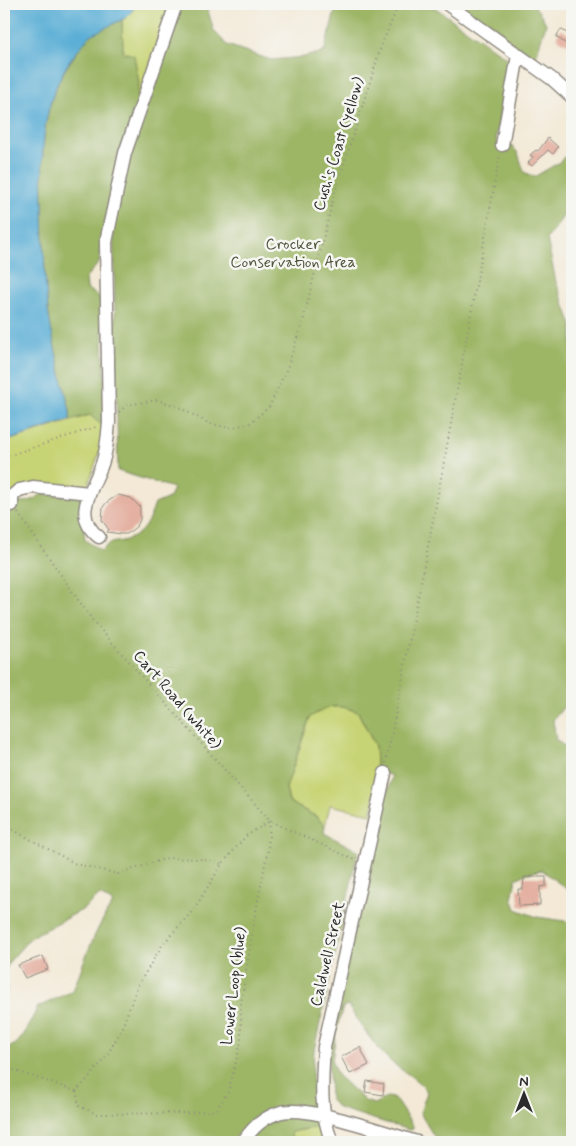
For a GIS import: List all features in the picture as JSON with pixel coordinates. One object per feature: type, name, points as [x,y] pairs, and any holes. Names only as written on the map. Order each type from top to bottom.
[{"type":"street","points":[[98,537],[90,531],[86,518],[86,503],[88,493],[102,464],[108,441],[110,422],[106,242],[124,153],[176,4]]},
{"type":"street","points":[[448,4],[552,79],[572,97]]},
{"type":"street","points":[[502,144],[518,55]]},
{"type":"street","points":[[12,505],[12,496],[19,490],[33,487],[88,493]]},
{"type":"street","name":"Caldwell Street","points":[[332,1142],[324,1115],[322,1089],[324,1047],[385,773]]},
{"type":"street","points":[[243,1142],[250,1131],[263,1119],[280,1112],[305,1111],[418,1142]]},
{"type":"path","name":"Cush's Coast (yellow)","points":[[110,422],[127,405],[156,400],[177,406],[208,424],[229,428],[250,424],[269,407],[286,371],[303,321],[337,186],[382,44],[399,4]]},
{"type":"path","points":[[385,773],[502,144]]},
{"type":"path","points":[[4,457],[110,422]]},
{"type":"path","name":"Cart Road (white)","points":[[12,505],[93,621],[270,821],[364,864]]},
{"type":"path","points":[[4,1067],[76,1091],[89,1078],[109,1052],[138,985],[163,944],[195,908],[222,864],[246,836],[270,821]]},
{"type":"path","name":"Lower Loop (blue)","points":[[76,1091],[79,1106],[97,1114],[188,1113],[216,1110],[228,1092],[241,1042],[241,1003],[254,916],[268,849],[270,821]]},
{"type":"path","points":[[4,825],[76,864],[118,874],[167,858],[200,859],[222,864]]},
{"type":"green space","points":[[137,4],[170,4],[136,109],[123,52],[122,20],[127,17]]},
{"type":"green space","name":"Crocker Conservation Area","points":[[180,4],[206,4],[214,31],[227,45],[271,60],[304,57],[324,52],[337,4],[430,4],[508,59],[496,137],[499,147],[504,149],[511,145],[518,153],[524,172],[534,177],[558,163],[572,151],[572,204],[547,239],[556,282],[572,325],[572,702],[566,704],[553,720],[556,740],[572,752],[572,812],[568,812],[567,831],[572,840],[572,891],[542,870],[528,873],[516,879],[512,898],[516,909],[537,917],[572,922],[572,1142],[526,1138],[520,1140],[520,1142],[443,1142],[433,1135],[420,1113],[427,1092],[423,1086],[385,1056],[365,1032],[348,1005],[343,1007],[336,1031],[332,1062],[337,1075],[365,1101],[374,1104],[387,1097],[394,1098],[413,1126],[413,1129],[409,1130],[338,1108],[330,1099],[328,1046],[376,830],[392,776],[378,771],[375,746],[358,712],[350,709],[338,706],[328,708],[310,717],[286,788],[289,802],[317,817],[325,826],[324,833],[358,851],[314,1050],[312,1076],[316,1107],[287,1106],[271,1109],[256,1118],[235,1137],[226,1142],[4,1142],[4,1050],[16,1044],[23,1036],[38,1007],[73,991],[95,934],[113,903],[100,895],[82,910],[31,937],[9,962],[4,976],[4,502],[19,503],[29,501],[41,494],[80,497],[85,540],[101,551],[110,544],[126,540],[142,530],[155,504],[169,498],[173,488],[118,471],[113,204]]},
{"type":"green space","points":[[459,4],[533,4],[546,24],[535,59]]},
{"type":"green space","points":[[122,20],[123,52],[134,55],[139,83],[136,109],[121,146],[111,188],[99,263],[86,277],[87,289],[101,298],[107,430],[90,415],[70,420],[70,411],[48,310],[44,259],[43,147],[49,109],[63,73],[81,46],[92,34]]},
{"type":"green space","points":[[90,415],[107,430],[86,491],[35,483],[9,502],[4,502],[4,442]]},
{"type":"green space","points":[[328,707],[343,707],[358,712],[375,746],[376,765],[381,772],[371,814],[330,805],[325,826],[317,817],[289,802],[286,788],[310,717]]},
{"type":"green space","points":[[4,976],[7,991],[4,993]]},
{"type":"green space","points":[[283,1114],[318,1118],[322,1126],[291,1132],[292,1142],[249,1142],[259,1129]]},
{"type":"green space","points":[[326,1126],[332,1142],[292,1142],[290,1132]]},
{"type":"water","points":[[4,4],[137,4],[127,17],[91,35],[74,55],[54,91],[45,128],[42,167],[44,259],[48,310],[70,411],[70,420],[4,442]]},
{"type":"building","points":[[561,29],[572,37],[572,45],[556,37]]},
{"type":"building","points":[[548,138],[558,147],[553,154],[548,150],[532,166],[528,163],[533,157],[530,155],[536,150],[538,151]]},
{"type":"building","points":[[118,495],[131,498],[140,507],[140,520],[137,526],[127,534],[107,532],[109,530],[102,520],[103,507]]},
{"type":"building","points":[[524,877],[546,877],[546,886],[540,887],[540,905],[519,906],[518,889],[523,889]]},
{"type":"building","points":[[43,956],[48,969],[25,978],[18,965]]},
{"type":"building","points":[[360,1047],[369,1065],[350,1074],[341,1057]]},
{"type":"building","points":[[367,1081],[384,1084],[383,1095],[365,1092]]}]
